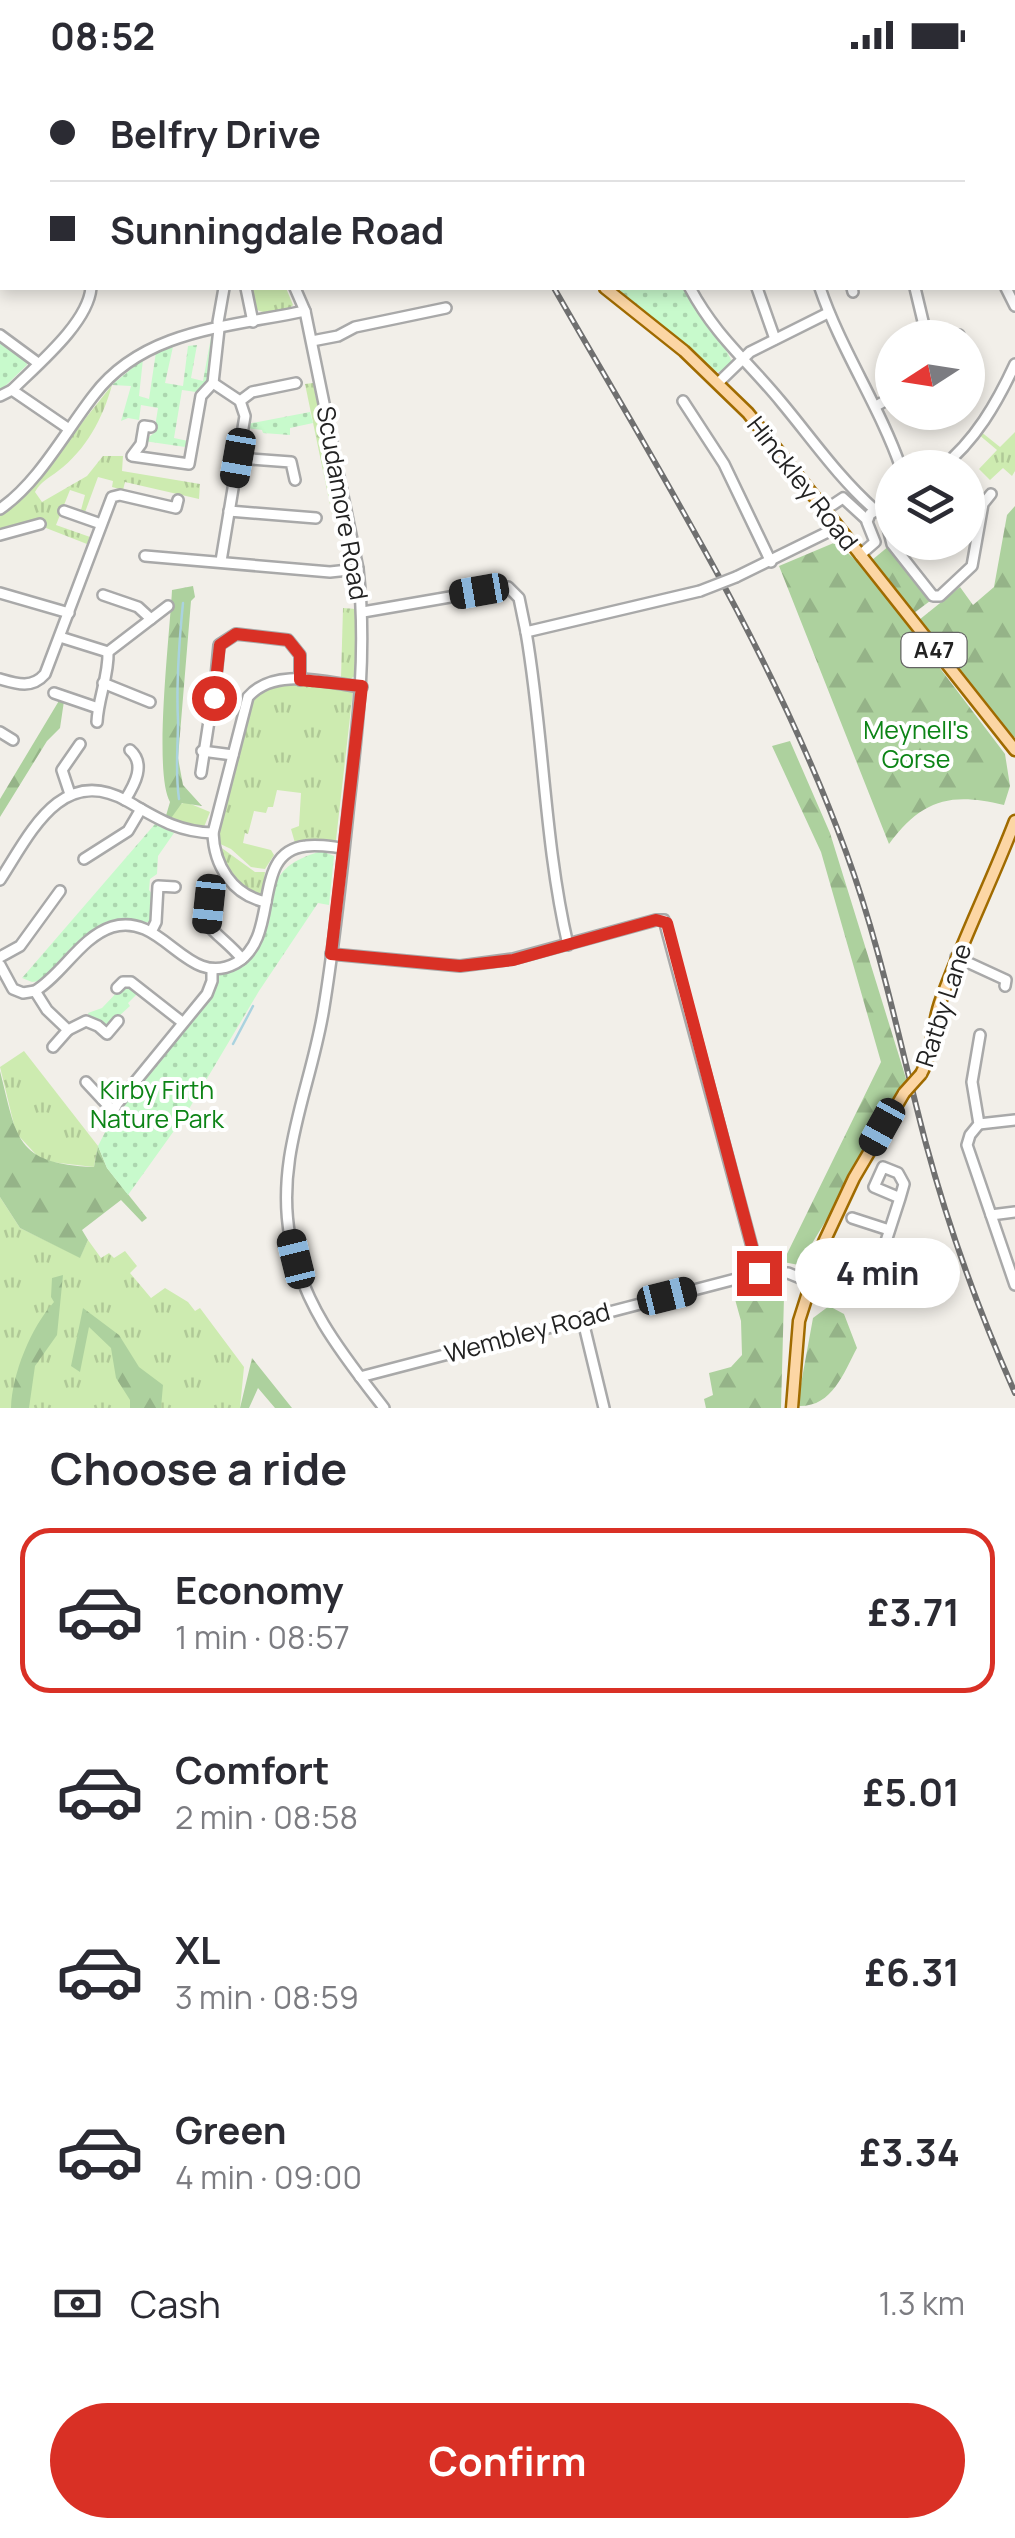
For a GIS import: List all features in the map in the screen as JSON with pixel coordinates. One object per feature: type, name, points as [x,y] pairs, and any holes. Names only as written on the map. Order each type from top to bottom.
[{"type":"main road","name":"Hinckley Road","points":[[607,290],[684,350],[748,413],[1013,746]]},
{"type":"main road","name":"Ratby Lane","points":[[792,1408],[798,1322],[810,1282],[854,1178],[904,1092],[922,1074],[938,1007],[956,957],[1015,821]]},
{"type":"street","points":[[0,396],[12,390],[80,318],[91,290]]},
{"type":"street","points":[[151,427],[144,426],[141,444],[132,456],[189,464],[202,395],[213,383],[224,290]]},
{"type":"street","points":[[246,290],[253,322]]},
{"type":"street","name":"Scudamore Road","points":[[296,290],[312,341],[358,569],[362,686],[331,954],[315,1052],[289,1144],[284,1189],[290,1238],[301,1281],[336,1346],[384,1408]]},
{"type":"street","points":[[691,290],[713,327],[781,402],[848,487],[875,502]]},
{"type":"street","points":[[758,290],[775,338]]},
{"type":"street","points":[[821,290],[875,404]]},
{"type":"street","points":[[916,290],[923,320]]},
{"type":"street","points":[[312,341],[338,336],[354,326],[446,308]]},
{"type":"street","points":[[0,509],[34,474],[106,380],[135,355],[218,325],[305,311]]},
{"type":"street","points":[[718,383],[741,359],[828,312]]},
{"type":"street","points":[[0,335],[38,363]]},
{"type":"street","points":[[958,450],[998,400],[1015,364]]},
{"type":"street","points":[[213,383],[240,401],[245,416],[221,561]]},
{"type":"street","points":[[240,401],[252,392],[296,383]]},
{"type":"street","points":[[12,390],[69,429]]},
{"type":"street","points":[[683,402],[724,464],[771,562]]},
{"type":"street","points":[[289,448],[295,480]]},
{"type":"street","points":[[238,458],[291,462]]},
{"type":"street","points":[[0,678],[25,685],[40,680],[112,498],[120,494],[177,504]]},
{"type":"street","points":[[985,502],[991,494]]},
{"type":"street","points":[[825,510],[845,499],[867,520],[875,542],[860,555]]},
{"type":"street","points":[[64,511],[101,524]]},
{"type":"street","points":[[229,511],[316,518]]},
{"type":"street","points":[[867,520],[875,513]]},
{"type":"street","points":[[0,535],[40,524]]},
{"type":"street","points":[[526,632],[700,591],[771,562],[838,527]]},
{"type":"street","points":[[145,556],[330,572],[358,569]]},
{"type":"street","points":[[905,560],[936,597],[968,573],[972,560]]},
{"type":"street","points":[[362,612],[508,586],[519,598],[535,686],[556,895],[568,945]]},
{"type":"street","points":[[0,593],[69,612]]},
{"type":"street","points":[[104,594],[138,607],[151,618]]},
{"type":"street","points":[[108,652],[168,606]]},
{"type":"street","points":[[216,695],[220,645],[236,634],[288,640],[300,655],[300,680]]},
{"type":"street","points":[[60,637],[108,652]]},
{"type":"street","points":[[97,722],[108,652]]},
{"type":"street","points":[[266,902],[244,894],[226,876],[216,856],[212,833],[248,696],[278,678],[362,686]]},
{"type":"street","points":[[104,683],[145,703]]},
{"type":"street","points":[[54,693],[98,708]]},
{"type":"street","points":[[201,772],[209,721]]},
{"type":"street","points":[[0,732],[13,740]]},
{"type":"street","points":[[70,794],[62,770],[80,744]]},
{"type":"street","points":[[125,800],[139,762],[130,750]]},
{"type":"street","points":[[202,752],[233,755]]},
{"type":"street","points":[[0,880],[46,812],[70,794],[100,791],[178,829],[212,833]]},
{"type":"street","points":[[90,859],[98,847],[128,831],[141,810]]},
{"type":"street","points":[[35,992],[95,936],[110,927],[131,925],[152,930],[195,965],[212,969],[242,958],[258,940],[273,870],[283,855],[304,846],[344,848]]},
{"type":"street","points":[[152,930],[158,886],[175,887]]},
{"type":"street","points":[[0,957],[20,946],[60,891]]},
{"type":"street","points":[[209,904],[207,924],[215,934],[228,940],[242,958]]},
{"type":"street","points":[[331,954],[460,966],[513,960],[656,920],[667,923],[759,1273]]},
{"type":"street","points":[[956,957],[1006,980],[1005,986]]},
{"type":"street","points":[[0,965],[13,989],[35,992],[68,1030]]},
{"type":"street","points":[[86,1082],[111,1114],[210,989],[212,969]]},
{"type":"street","points":[[117,988],[123,982],[131,982],[182,1022]]},
{"type":"street","points":[[52,1048],[68,1030],[86,1021],[98,1026],[104,1038],[118,1021]]},
{"type":"street","points":[[979,1124],[972,1082],[980,1036]]},
{"type":"street","points":[[1015,1120],[979,1124],[968,1145],[1015,1285]]},
{"type":"street","points":[[866,1300],[900,1198]]},
{"type":"street","points":[[991,1215],[1015,1212]]},
{"type":"street","points":[[852,1218],[889,1230]]},
{"type":"street","points":[[845,1246],[880,1258]]},
{"type":"street","name":"Wembley Road","points":[[360,1377],[759,1273],[788,1273],[810,1282]]},
{"type":"street","points":[[582,1318],[604,1408]]},
{"type":"green space","points":[[252,290],[287,290],[293,305],[276,313],[257,310]]},
{"type":"green space","points":[[619,290],[686,290],[732,363],[717,372]]},
{"type":"green space","points":[[219,329],[213,383],[203,393],[182,390],[174,438],[193,442],[192,448],[144,441],[154,433],[158,408],[141,405],[139,420],[121,421],[131,386],[112,385],[143,359],[139,396],[149,399],[156,352],[174,342],[165,383],[183,386],[188,346],[197,345],[191,378],[203,381],[212,332]]},
{"type":"green space","points":[[0,341],[26,357],[27,365],[0,391]]},
{"type":"green space","points":[[313,383],[341,514],[332,514],[305,384]]},
{"type":"green space","points":[[112,385],[85,443],[35,492],[42,502],[87,476],[103,456],[123,456],[122,471],[200,484],[199,499],[125,482],[123,490],[112,487],[113,481],[98,477],[84,515],[81,510],[85,495],[70,490],[56,525],[90,537],[87,544],[36,520],[0,531],[0,512],[31,487]]},
{"type":"green space","points":[[310,412],[313,423],[290,428],[290,435],[246,428],[247,424]]},
{"type":"green space","points":[[980,431],[1000,447],[1015,432],[1012,476],[1003,468],[990,480],[985,475],[985,463],[997,450],[978,434]]},
{"type":"green space","points":[[1015,506],[1012,737],[919,620],[960,587],[973,605],[994,587],[1007,515]]},
{"type":"green space","name":"Meynell's Gorse","points":[[836,542],[864,568],[1005,754],[1010,786],[1004,805],[968,799],[939,803],[913,817],[889,844],[779,566]]},
{"type":"green space","points":[[872,560],[899,560],[930,601],[914,613]]},
{"type":"green space","points":[[193,586],[178,758],[183,785],[202,806],[182,803],[169,821],[165,819],[170,802],[165,786],[163,733],[172,590]]},
{"type":"green space","points":[[343,608],[356,609],[355,676],[350,679],[341,678]]},
{"type":"green space","points":[[280,682],[353,691],[336,840],[295,843],[291,829],[299,826],[301,793],[277,790],[273,807],[268,807],[266,813],[254,811],[243,843],[271,850],[274,855],[265,869],[251,867],[231,849],[216,842],[216,828],[249,701]]},
{"type":"green space","points":[[60,699],[64,701],[60,728],[47,741],[0,817],[0,799]]},
{"type":"green space","points":[[790,741],[830,833],[908,1085],[799,1265],[783,1262],[881,1062],[821,852],[772,746]]},
{"type":"green space","points":[[186,802],[210,812],[204,827],[169,821],[178,805]]},
{"type":"green space","points":[[155,824],[174,833],[158,856],[157,874],[150,879],[150,922],[106,922],[85,935],[40,981],[22,978]]},
{"type":"green space","points":[[219,846],[255,872],[265,872],[263,887],[268,869],[261,899],[226,876]]},
{"type":"green space","name":"Kirby Firth Nature Park","points":[[322,851],[334,856],[329,905],[318,903],[259,991],[186,1114],[128,1195],[107,1168],[98,1146],[119,1105],[212,991],[216,975],[256,949],[265,935],[273,893],[285,869]]},
{"type":"green space","points":[[123,986],[137,994],[128,1003],[130,1006],[107,1027],[90,1019],[88,1013],[102,1008]]},
{"type":"green space","points":[[24,1051],[98,1146],[94,1167],[42,1161],[16,1133],[0,1067]]},
{"type":"green space","points":[[0,1071],[16,1130],[34,1153],[68,1165],[94,1167],[98,1146],[107,1168],[147,1218],[142,1222],[121,1200],[82,1230],[88,1240],[80,1258],[20,1228],[0,1197]]},
{"type":"green space","points":[[0,1197],[20,1228],[80,1257],[88,1240],[101,1258],[109,1253],[114,1258],[125,1251],[137,1266],[130,1273],[151,1298],[165,1288],[195,1311],[200,1308],[244,1367],[240,1408],[0,1408]]},
{"type":"green space","points":[[63,1275],[57,1335],[35,1366],[29,1408],[11,1408],[24,1352],[54,1302],[52,1278]]},
{"type":"green space","points":[[777,1280],[784,1297],[781,1408],[706,1408],[704,1399],[713,1395],[709,1373],[731,1367],[742,1355],[741,1321],[733,1292]]},
{"type":"green space","points":[[829,1306],[844,1314],[857,1348],[828,1395],[809,1405],[797,1406],[813,1318]]},
{"type":"green space","points":[[83,1308],[119,1335],[139,1367],[163,1385],[161,1408],[130,1408],[130,1400],[116,1378],[111,1348],[89,1327],[80,1372],[71,1366]]},
{"type":"green space","points":[[252,1358],[292,1408],[275,1408],[258,1388],[249,1408],[240,1408]]},
{"type":"waterway","points":[[179,799],[178,677],[183,603]]},
{"type":"waterway","points":[[233,1044],[253,1006]]},
{"type":"railway","points":[[555,290],[712,564],[817,778],[870,924],[945,1207],[977,1301],[1015,1393]]},
{"type":"route","points":[[214,698],[220,645],[236,634],[288,640],[300,655],[300,680],[362,686],[331,954],[460,966],[513,960],[660,919],[667,923],[759,1273]]}]
